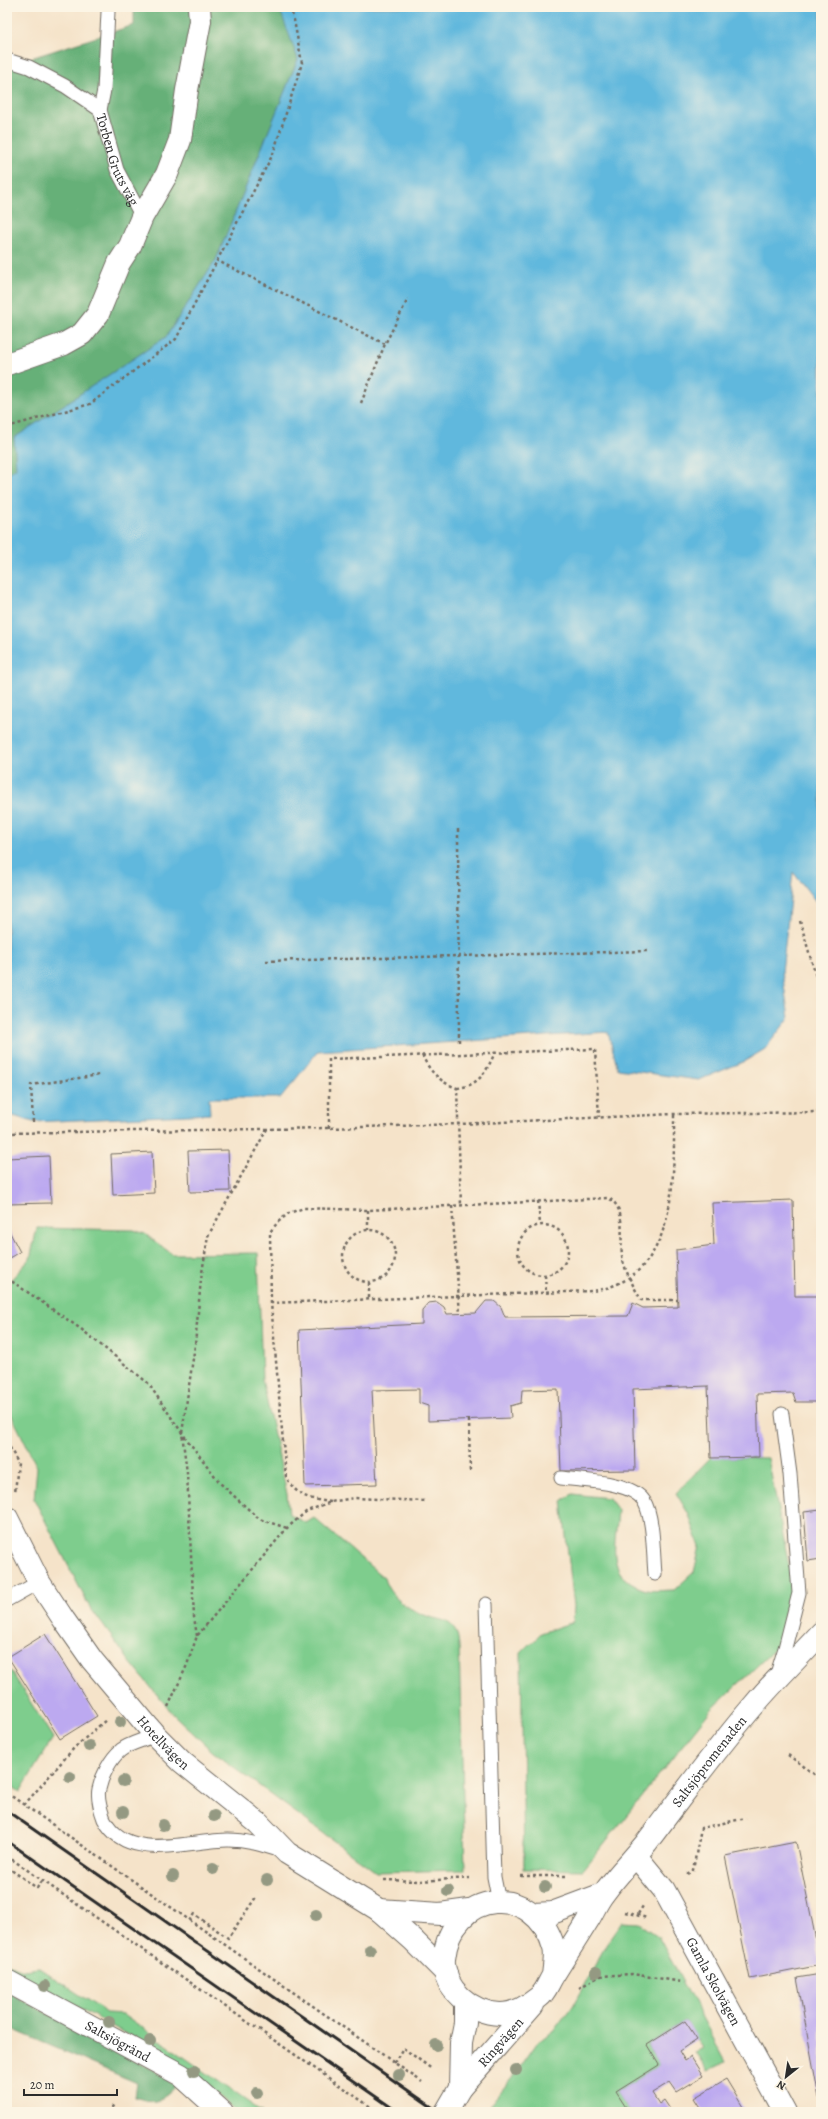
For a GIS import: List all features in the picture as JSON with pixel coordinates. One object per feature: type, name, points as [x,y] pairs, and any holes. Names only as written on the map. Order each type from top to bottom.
[{"type":"street","name":"Torben Gruts väg","points":[[7,364],[64,344],[82,334],[98,314],[119,263],[130,246],[142,217],[167,174],[180,140],[187,90],[200,21],[199,7]]},
{"type":"street","name":"Hotellvägen","points":[[7,1518],[39,1582],[92,1660],[155,1735],[182,1762],[258,1824],[287,1853],[379,1910],[413,1940],[446,1973]]},
{"type":"street","name":"Saltsjöpromenaden","points":[[553,1975],[603,1894],[636,1856],[754,1705],[821,1633]]},
{"type":"street","name":"Gamla Skolvägen","points":[[636,1856],[664,1890],[785,2112]]},
{"type":"street","name":"Saltsjöpromenaden","points":[[534,1914],[552,1913],[603,1894]]},
{"type":"street","points":[[499,1902],[517,1904],[534,1914],[545,1925],[555,1949],[553,1975],[542,1995],[522,2009],[501,2014],[483,2011],[466,2002],[452,1988],[446,1973],[444,1962],[448,1937],[458,1920],[469,1910],[482,1905],[499,1902]]},
{"type":"street","name":"Hotellvägen","points":[[379,1910],[440,1914],[469,1910]]},
{"type":"street","name":"Saltsjögränd","points":[[7,1982],[182,2075],[222,2112]]},
{"type":"street","name":"Ringvägen","points":[[446,2112],[460,2088],[542,1995]]},
{"type":"street","name":"Ringvägen","points":[[460,2088],[461,2043],[465,2023],[466,2002]]},
{"type":"lane","points":[[100,110],[104,90],[108,12]]},
{"type":"lane","name":"Torben Gruts väg","points":[[7,60],[29,67],[65,86],[100,110],[117,170],[142,217]]},
{"type":"lane","points":[[774,1684],[799,1593],[790,1474],[782,1414]]},
{"type":"lane","points":[[561,1478],[628,1488],[644,1501],[650,1519],[655,1574]]},
{"type":"lane","points":[[7,1600],[39,1582]]},
{"type":"lane","points":[[486,1604],[494,1877],[499,1902]]},
{"type":"lane","points":[[155,1735],[121,1750],[105,1771],[98,1791],[101,1811],[108,1825],[120,1837],[133,1843],[151,1846],[227,1840],[249,1841],[287,1853]]},
{"type":"path","points":[[7,427],[90,404],[176,339],[273,154],[302,63],[290,7]]},
{"type":"path","points":[[216,260],[385,344]]},
{"type":"path","points":[[361,403],[385,344],[408,299]]},
{"type":"path","points":[[458,829],[459,1043]]},
{"type":"path","points":[[800,921],[821,994]]},
{"type":"path","points":[[266,961],[648,951]]},
{"type":"path","points":[[328,1128],[329,1058],[595,1049],[599,1117]]},
{"type":"path","points":[[422,1055],[433,1072],[442,1081],[458,1088],[467,1087],[479,1079],[485,1072],[495,1052]]},
{"type":"path","points":[[33,1122],[31,1085],[100,1075]]},
{"type":"path","points":[[458,1088],[461,1206]]},
{"type":"path","points":[[7,1133],[328,1128],[459,1124],[674,1114],[821,1112]]},
{"type":"path","points":[[271,1303],[607,1289],[630,1279],[646,1264],[656,1249],[669,1211],[674,1170],[674,1114]]},
{"type":"path","points":[[197,1636],[194,1618],[187,1473],[182,1433],[195,1345],[201,1279],[208,1236],[267,1129]]},
{"type":"path","points":[[331,1502],[310,1499],[293,1489],[286,1477],[271,1303],[270,1232],[278,1222],[289,1213],[304,1208],[368,1210],[608,1198],[615,1201],[619,1210],[622,1260],[641,1300],[678,1300]]},
{"type":"path","points":[[538,1201],[540,1224]]},
{"type":"path","points":[[452,1206],[460,1296],[460,1314]]},
{"type":"path","points":[[368,1210],[368,1230]]},
{"type":"path","points":[[540,1224],[548,1224],[563,1234],[569,1249],[563,1265],[557,1271],[545,1275],[533,1273],[526,1269],[520,1262],[517,1246],[525,1231],[540,1224]]},
{"type":"path","points":[[368,1230],[377,1232],[387,1238],[393,1248],[395,1256],[392,1268],[384,1278],[369,1282],[360,1281],[352,1276],[346,1269],[343,1261],[343,1252],[346,1244],[352,1236],[368,1230]]},
{"type":"path","points":[[545,1275],[546,1292]]},
{"type":"path","points":[[7,1278],[80,1329],[148,1383],[182,1433],[226,1490],[259,1519],[287,1528]]},
{"type":"path","points":[[369,1282],[369,1300]]},
{"type":"path","points":[[469,1420],[470,1474]]},
{"type":"path","points":[[7,1442],[18,1463],[15,1497]]},
{"type":"path","points":[[167,1709],[187,1665],[197,1636],[287,1528],[308,1511],[331,1502],[354,1498],[427,1501]]},
{"type":"path","points":[[24,1805],[74,1748],[112,1715]]},
{"type":"path","points":[[788,1755],[821,1778]]},
{"type":"path","points":[[7,1793],[422,2082]]},
{"type":"path","points":[[694,1870],[702,1828],[746,1818]]},
{"type":"path","points":[[7,1856],[378,2112]]},
{"type":"path","points":[[7,1867],[37,1888],[43,1880]]},
{"type":"path","points":[[380,1880],[420,1881]]},
{"type":"path","points":[[189,1921],[194,1914],[228,1938],[256,1897]]},
{"type":"path","points":[[573,1991],[600,1976],[612,1975],[632,1974],[684,1982]]},
{"type":"path","points":[[394,2063],[403,2048],[431,2067],[434,2072]]},
{"type":"path","points":[[108,2112],[115,2105]]},
{"type":"green space","points":[[134,7],[281,7],[298,59],[216,260],[166,337],[14,438],[17,468],[7,474],[7,58],[28,59],[134,25]]},
{"type":"green space","points":[[37,1228],[134,1230],[145,1234],[172,1254],[258,1253],[262,1379],[287,1494],[289,1514],[306,1523],[314,1518],[384,1578],[391,1592],[402,1603],[416,1611],[448,1623],[453,1626],[457,1634],[459,1646],[465,1870],[376,1872],[212,1751],[173,1714],[130,1662],[89,1606],[34,1499],[37,1467],[7,1406],[7,1284],[30,1259]]},
{"type":"green space","points":[[711,1457],[768,1458],[794,1592],[779,1645],[710,1711],[583,1870],[524,1869],[521,1653],[541,1633],[573,1622],[574,1606],[562,1501],[572,1494],[609,1498],[618,1510],[615,1557],[617,1567],[622,1576],[631,1583],[643,1589],[654,1591],[674,1590],[694,1572],[700,1546],[688,1513],[676,1493]]},
{"type":"green space","points":[[11,1671],[53,1738],[20,1792],[7,1783],[7,1673]]},
{"type":"green space","points":[[622,1922],[639,1923],[658,1936],[726,2062],[708,2071],[695,2052],[702,2048],[685,2021],[647,2045],[659,2065],[616,2092],[629,2112],[484,2112],[516,2073],[537,2043],[555,2029],[573,2005],[606,1945]]},
{"type":"green space","points":[[7,1964],[24,1970],[39,1968],[107,2013],[123,2014],[262,2112],[238,2112],[212,2090],[156,2052],[127,2034],[7,1968]]},
{"type":"green space","points":[[7,1992],[152,2069],[176,2086],[167,2095],[157,2100],[152,2101],[135,2097],[137,2083],[7,2027]]},
{"type":"water","points":[[279,7],[821,7],[821,908],[793,872],[782,972],[789,1018],[765,1049],[745,1061],[699,1080],[618,1069],[608,1032],[318,1051],[281,1098],[209,1098],[210,1114],[33,1122],[7,1114],[7,474],[16,468],[14,438],[166,337],[216,260],[298,59]]},
{"type":"building","points":[[228,1150],[230,1191],[190,1192],[188,1151]]},
{"type":"building","points":[[152,1152],[154,1193],[113,1195],[111,1154]]},
{"type":"building","points":[[49,1156],[51,1203],[7,1204],[7,1158]]},
{"type":"building","points":[[793,1200],[795,1296],[821,1296],[821,1402],[796,1402],[793,1393],[757,1394],[759,1457],[711,1458],[708,1386],[633,1389],[635,1470],[561,1471],[558,1389],[522,1390],[521,1403],[510,1406],[511,1418],[428,1421],[428,1406],[419,1403],[419,1389],[372,1390],[377,1484],[305,1486],[299,1330],[422,1324],[422,1310],[428,1303],[437,1302],[444,1307],[447,1314],[476,1313],[486,1301],[494,1301],[501,1307],[505,1317],[628,1316],[633,1303],[643,1308],[678,1307],[676,1250],[714,1245],[712,1203]]},
{"type":"building","points":[[7,1227],[20,1252],[7,1260]]},
{"type":"building","points":[[821,1510],[821,1559],[808,1561],[804,1512]]},
{"type":"building","points":[[45,1634],[97,1716],[60,1739],[8,1657]]},
{"type":"building","points":[[796,1842],[821,1965],[750,1979],[725,1856]]},
{"type":"building","points":[[821,1974],[821,2098],[819,2098],[797,1978]]},
{"type":"building","points":[[685,2021],[697,2039],[679,2051],[685,2061],[691,2057],[703,2076],[677,2092],[670,2082],[652,2093],[659,2104],[664,2100],[672,2112],[629,2112],[616,2092],[659,2065],[647,2045]]},
{"type":"building","points":[[726,2079],[746,2112],[703,2112],[694,2098]]},
{"type":"railway","points":[[7,1811],[439,2112]]},
{"type":"railway","points":[[7,1841],[398,2112]]}]
